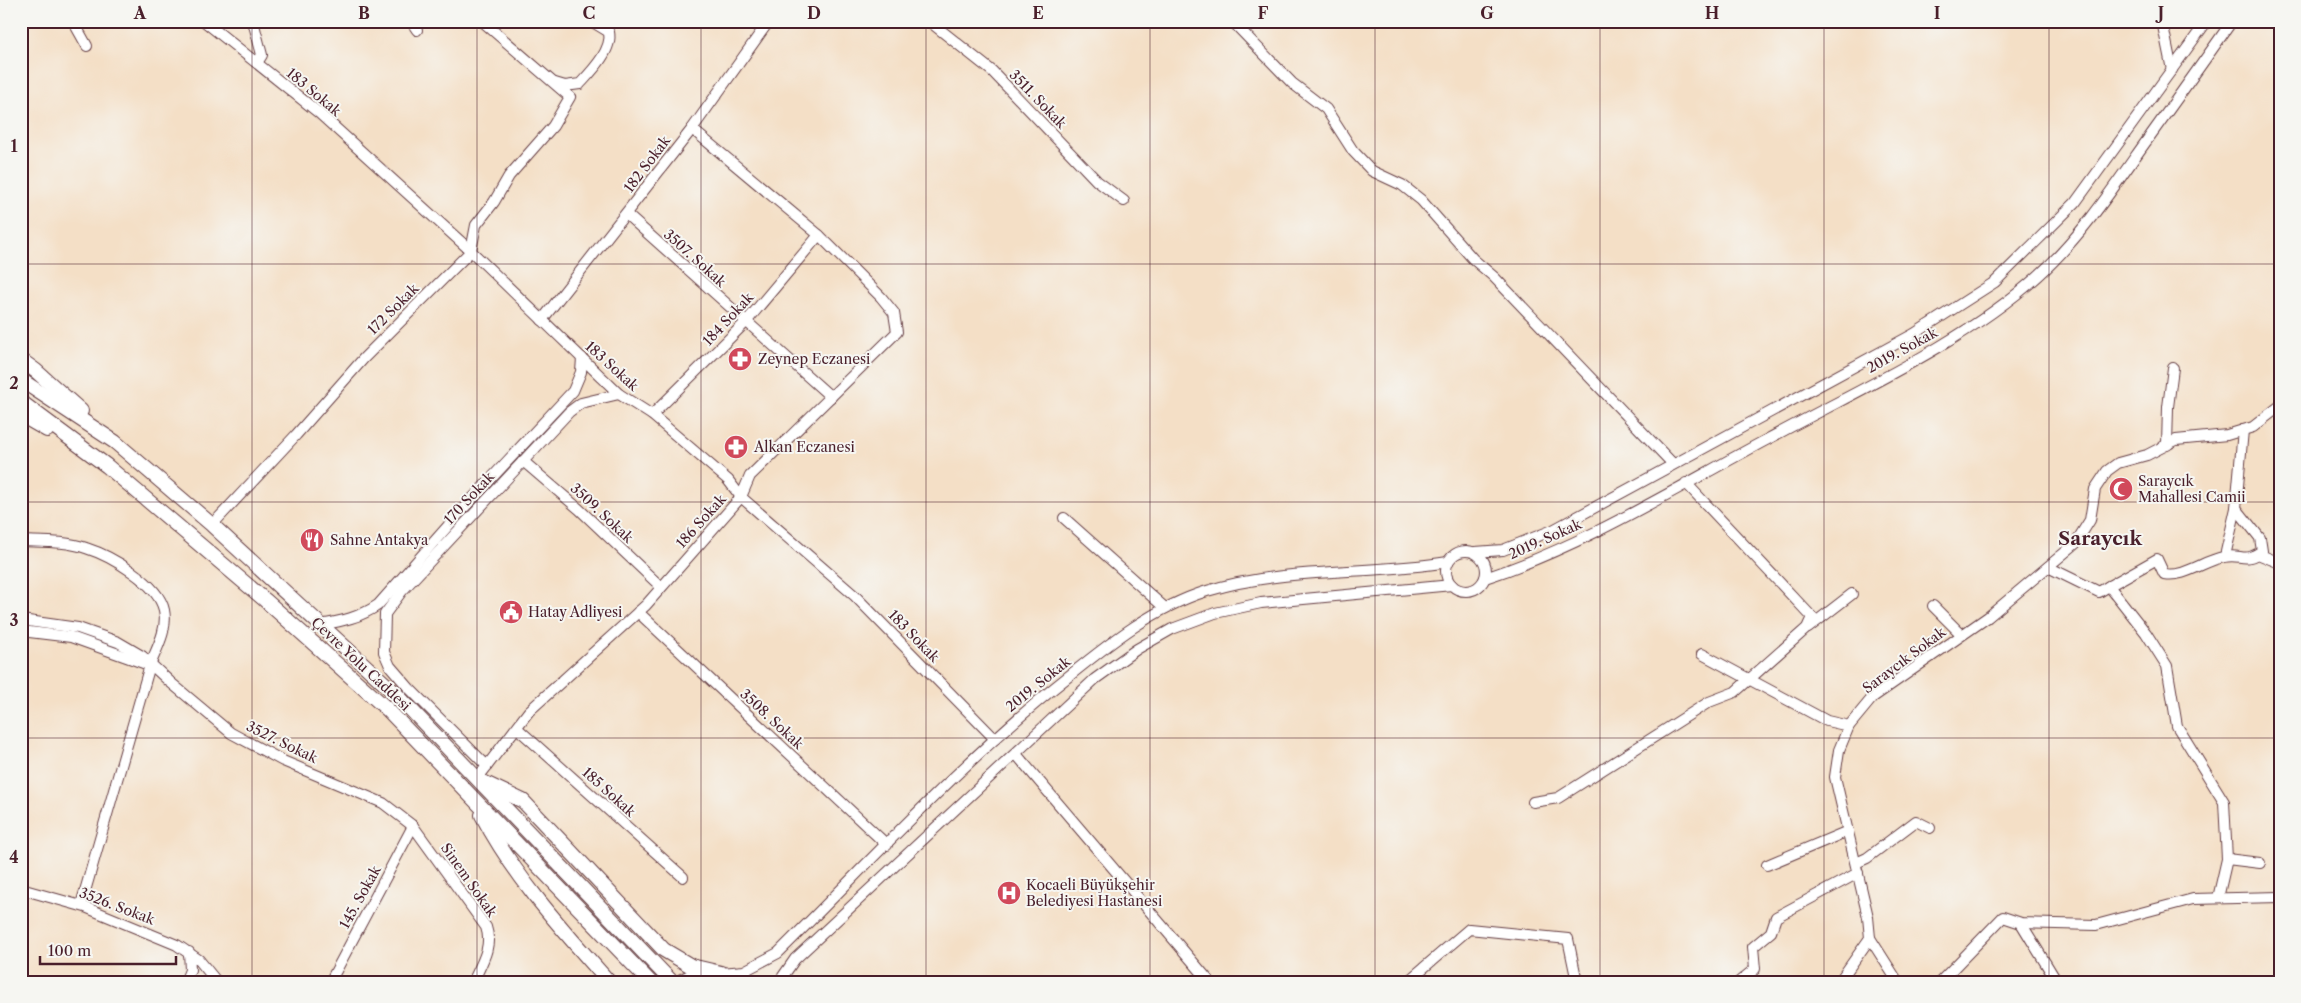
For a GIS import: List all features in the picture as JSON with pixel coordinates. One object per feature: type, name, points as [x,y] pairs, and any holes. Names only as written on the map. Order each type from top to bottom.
[{"type":"highway","points":[[21,360],[36,370],[114,442]]},
{"type":"highway","name":"Çevre Yolu Caddesi","points":[[21,380],[114,442],[212,525],[397,695],[672,982]]},
{"type":"highway","name":"Çevre Yolu Caddesi","points":[[21,402],[108,466],[265,600],[379,702],[650,982]]},
{"type":"highway","points":[[21,415],[108,466]]},
{"type":"highway","points":[[477,779],[523,801],[664,950],[691,966],[721,974]]},
{"type":"highway","points":[[475,801],[500,850],[548,914],[609,982]]},
{"type":"street","points":[[74,21],[87,46]]},
{"type":"street","name":"183 Sokak","points":[[204,21],[319,113],[471,251],[619,394],[652,415],[728,480],[741,497],[856,596],[995,739]]},
{"type":"street","points":[[253,21],[262,55],[257,63]]},
{"type":"street","points":[[471,251],[476,225],[494,202],[509,176],[553,126],[570,97],[482,21]]},
{"type":"street","points":[[554,83],[565,86],[580,84],[604,53],[609,44],[609,32],[591,21]]},
{"type":"street","name":"182 Sokak","points":[[542,320],[692,129],[769,21]]},
{"type":"street","name":"3511. Sokak","points":[[929,21],[992,71],[1097,181],[1124,201]]},
{"type":"street","points":[[1232,21],[1292,82],[1326,108],[1353,151],[1372,171],[1402,185],[1420,200],[1473,260],[1494,277],[1673,464]]},
{"type":"street","points":[[2162,21],[2172,70]]},
{"type":"street","name":"2019. Sokak","points":[[721,974],[744,971],[778,953],[995,739],[1029,708],[1125,633],[1166,608],[1208,591],[1271,576],[1418,567],[1448,562],[1452,556],[1462,551],[1503,550],[1553,530],[1914,334],[1995,282],[2075,203],[2207,21]]},
{"type":"street","name":"2019. Sokak","points":[[779,982],[795,959],[1095,680],[1137,650],[1172,629],[1215,613],[1262,602],[1452,585],[1458,589],[1470,590],[1476,588],[1485,578],[1523,566],[1686,483],[1901,367],[1982,320],[2038,275],[2080,230],[2116,184],[2232,21]]},
{"type":"street","name":"186 Sokak","points":[[477,779],[530,712],[638,612],[741,497],[750,476],[896,332],[894,313],[882,297],[820,235],[692,129]]},
{"type":"street","name":"3507. Sokak","points":[[626,214],[831,397]]},
{"type":"street","name":"184 Sokak","points":[[652,415],[746,322],[820,235]]},
{"type":"street","name":"172 Sokak","points":[[212,525],[296,436],[364,358],[471,251]]},
{"type":"street","name":"170 Sokak","points":[[320,624],[347,621],[365,614],[378,605],[471,500],[574,391],[581,372],[582,358]]},
{"type":"street","points":[[2168,445],[2168,408],[2173,368]]},
{"type":"street","name":"170 Sokak","points":[[487,766],[409,688],[390,666],[384,652],[383,626],[385,614],[402,591],[569,412],[581,403],[619,394]]},
{"type":"street","name":"Saraycık Sokak","points":[[1870,938],[1868,917],[1835,778],[1839,750],[1849,726],[1873,697],[1988,617],[2075,544],[2090,520],[2096,490],[2102,476],[2118,463],[2147,455],[2176,440],[2227,434],[2253,427],[2280,406]]},
{"type":"street","points":[[2225,556],[2236,508],[2243,430]]},
{"type":"street","name":"3509. Sokak","points":[[523,461],[579,509],[660,586]]},
{"type":"street","points":[[1686,483],[1812,617],[1807,628]]},
{"type":"street","points":[[2048,567],[2099,592],[2157,559],[2164,574],[2174,576],[2225,556],[2250,559],[2262,551],[2260,538],[2236,508]]},
{"type":"street","points":[[1064,518],[1166,608]]},
{"type":"street","points":[[21,541],[63,544],[86,548],[135,574],[160,596],[164,611],[164,628],[150,665],[81,905]]},
{"type":"street","points":[[1474,552],[1483,560],[1486,572],[1485,578]]},
{"type":"street","points":[[2258,554],[2280,563]]},
{"type":"street","points":[[1448,562],[1447,574],[1452,585]]},
{"type":"street","points":[[2109,586],[2146,633],[2167,666],[2177,726],[2224,802],[2227,859],[2218,898]]},
{"type":"street","points":[[1533,802],[1558,798],[1709,702],[1735,692],[1807,628],[1852,594]]},
{"type":"street","points":[[1934,606],[1961,634]]},
{"type":"street","name":"3508. Sokak","points":[[638,612],[887,845]]},
{"type":"street","name":"3527. Sokak","points":[[21,620],[78,628],[118,642],[133,650],[231,733],[283,761],[383,803],[413,826]]},
{"type":"street","name":"3527. Sokak","points":[[21,631],[71,637],[150,665]]},
{"type":"street","points":[[1702,654],[1750,678],[1827,721],[1849,726]]},
{"type":"street","name":"185 Sokak","points":[[517,728],[683,877]]},
{"type":"street","points":[[1016,754],[1210,982]]},
{"type":"street","points":[[1739,982],[1755,969],[1752,947],[1771,932],[1776,917],[1857,868],[1867,858],[1916,821],[1930,828]]},
{"type":"street","name":"145. Sokak","points":[[330,982],[413,826]]},
{"type":"street","name":"Sinem Sokak","points":[[413,826],[486,927],[490,937],[473,982]]},
{"type":"street","points":[[1767,865],[1848,831]]},
{"type":"street","points":[[2227,859],[2260,863]]},
{"type":"street","name":"3526. Sokak","points":[[21,888],[81,905],[189,952],[199,960],[217,982]]},
{"type":"street","points":[[1940,982],[2003,917],[2021,924],[2096,925],[2193,899],[2280,896]]},
{"type":"street","points":[[2021,924],[2057,982]]},
{"type":"street","points":[[1407,982],[1469,929],[1568,939],[1577,982]]},
{"type":"street","points":[[1839,982],[1870,938],[1898,982]]},
{"type":"street","points":[[186,982],[190,970],[189,952]]},
{"type":"street","points":[[675,982],[704,972],[721,974],[741,982]]},
{"type":"place","name":"Zeynep Eczanesi","points":[[740,359]]},
{"type":"place","name":"Alkan Eczanesi","points":[[736,447]]},
{"type":"place","name":"Saraycık Mahallesi Camii","points":[[2121,489]]},
{"type":"place","name":"Sahne Antakya","points":[[312,540]]},
{"type":"place","name":"Hatay Adliyesi","points":[[511,612]]},
{"type":"place","name":"Kocaeli Büyükşehir Belediyesi Hastanesi","points":[[1009,893]]},
{"type":"district","name":"Saraycık","points":[[2100,538]]}]
